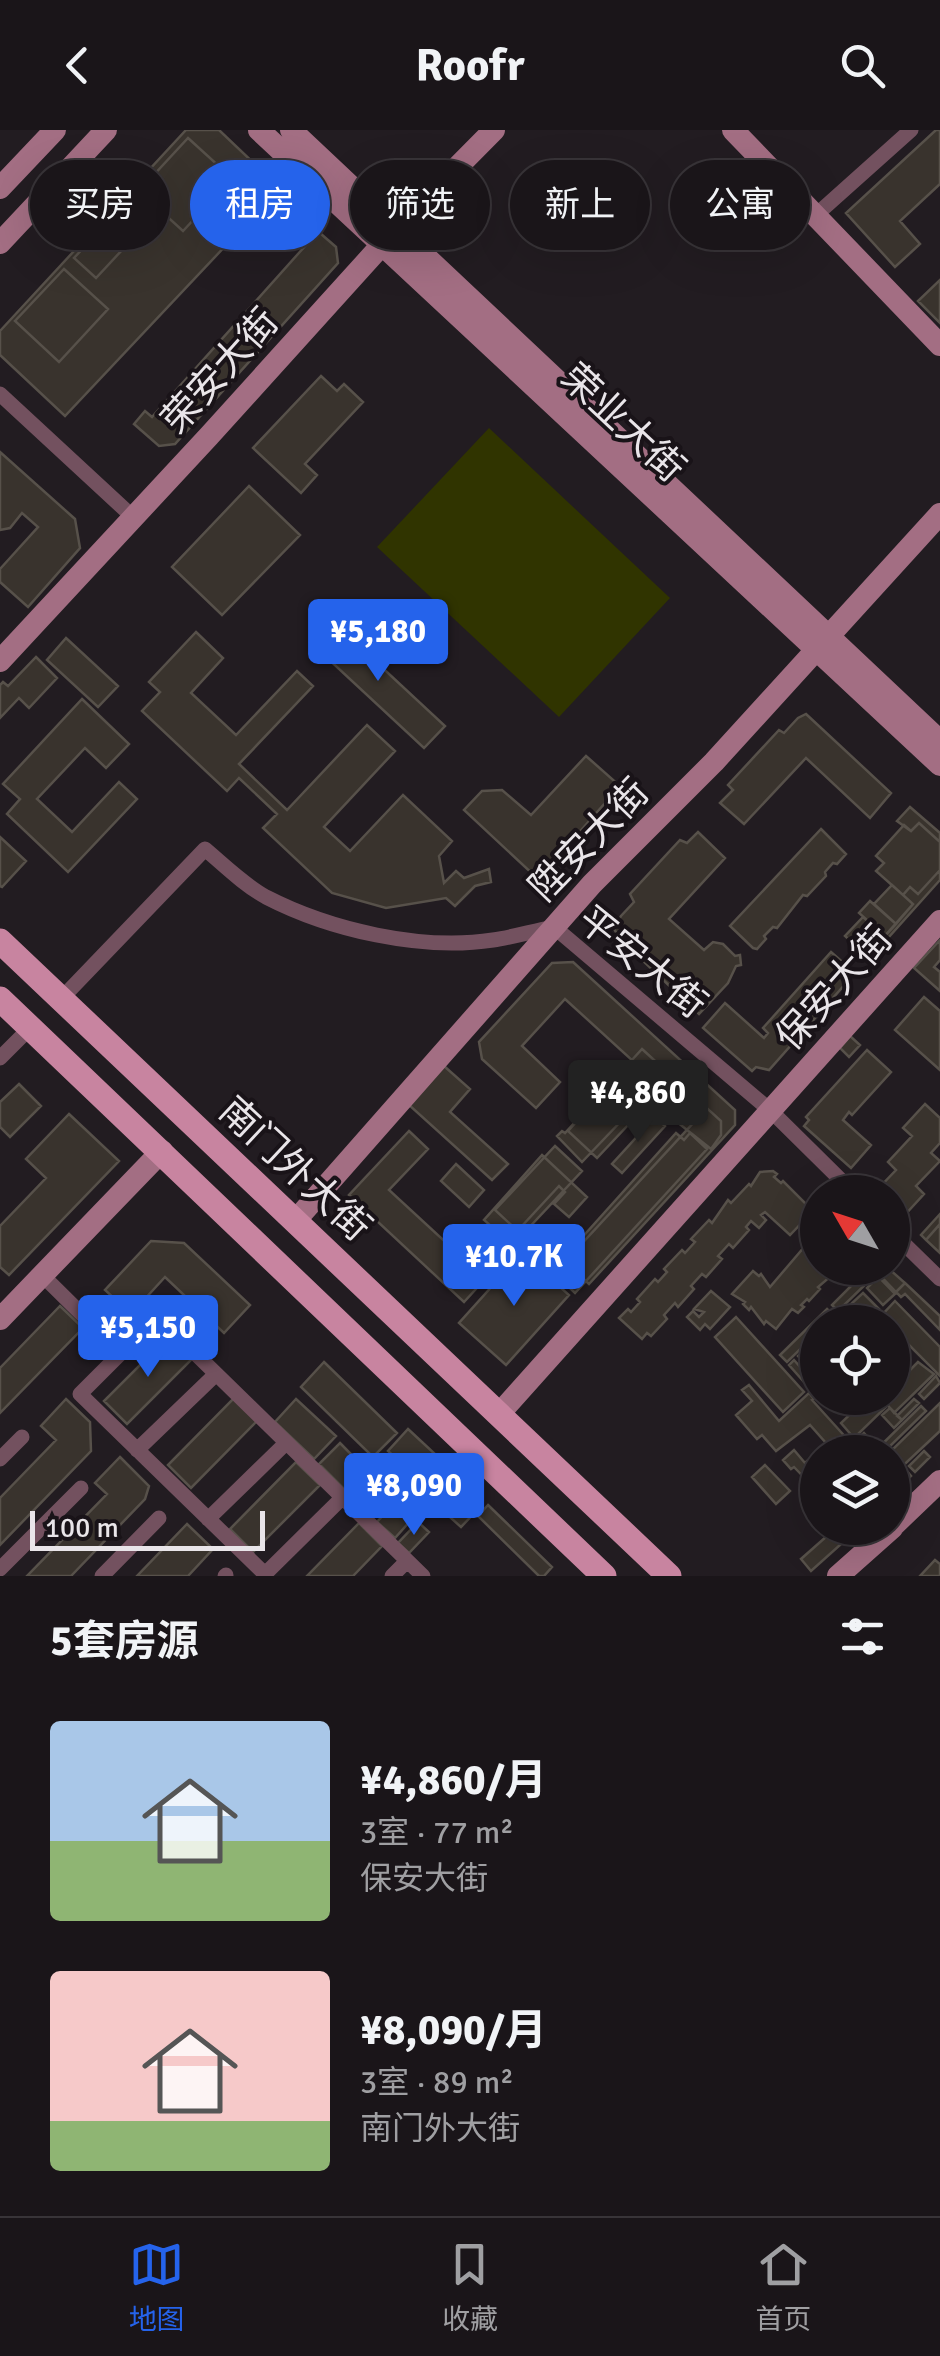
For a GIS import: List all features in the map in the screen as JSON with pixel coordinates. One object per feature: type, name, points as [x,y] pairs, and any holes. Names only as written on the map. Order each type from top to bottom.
[{"type":"main road","name":"南门外大街","points":[[0,941],[669,1576]]},
{"type":"main road","name":"南门外大街","points":[[0,999],[604,1576]]},
{"type":"street","points":[[0,188],[54,130]]},
{"type":"street","points":[[0,243],[106,130]]},
{"type":"street","name":"荣业大街","points":[[259,130],[350,203]]},
{"type":"street","name":"荣业大街","points":[[291,130],[350,193]]},
{"type":"street","name":"荣安大街","points":[[464,160],[494,130]]},
{"type":"street","points":[[733,130],[940,346]]},
{"type":"street","points":[[816,215],[911,130]]},
{"type":"street","name":"荣安大街","points":[[0,661],[376,250]]},
{"type":"street","name":"荣业大街","points":[[406,250],[822,643],[940,766]]},
{"type":"street","points":[[0,394],[134,518]]},
{"type":"street","name":"陞安大街","points":[[296,1220],[554,926],[714,762],[940,514]]},
{"type":"street","name":"荣业大街","points":[[822,643],[940,741]]},
{"type":"street","name":"平安大街","points":[[62,998],[204,849],[264,896],[328,924],[378,936],[490,940],[554,926],[771,1111],[836,1175]]},
{"type":"street","name":"保安大街","points":[[499,1414],[940,921]]},
{"type":"street","points":[[0,1058],[30,1028]]},
{"type":"street","points":[[4,1307],[42,1275],[162,1151]]},
{"type":"street","points":[[910,1250],[940,1279]]},
{"type":"street","points":[[42,1275],[121,1353]]},
{"type":"street","points":[[342,1498],[266,1575],[80,1394],[158,1317],[422,1576]]},
{"type":"street","points":[[137,1450],[216,1374]]},
{"type":"street","points":[[208,1519],[286,1443]]},
{"type":"street","points":[[910,1510],[940,1481]]},
{"type":"street","points":[[0,1570],[81,1488]]},
{"type":"street","points":[[102,1576],[159,1518]]},
{"type":"street","points":[[838,1576],[872,1545]]},
{"type":"street","points":[[392,1576],[407,1561]]},
{"type":"green space","points":[[489,428],[670,598],[559,717],[377,547]]},
{"type":"building","points":[[186,130],[219,130],[251,160],[190,160],[190,250],[222,250],[65,416],[0,355],[0,331],[75,250],[170,250],[170,160],[158,160]]},
{"type":"building","points":[[940,130],[940,184],[900,221],[920,244],[895,267],[846,213]]},
{"type":"building","points":[[188,138],[212,160],[190,160],[190,223],[183,231],[170,219],[168,160]]},
{"type":"building","points":[[330,242],[336,247],[338,263],[175,444],[159,446],[134,424],[145,411],[152,417],[302,250],[330,250]]},
{"type":"building","points":[[81,250],[122,250],[96,278],[74,258]]},
{"type":"building","points":[[64,269],[108,309],[59,362],[15,321]]},
{"type":"building","points":[[940,280],[940,323],[918,301]]},
{"type":"building","points":[[321,376],[337,391],[344,384],[363,402],[305,464],[317,475],[301,493],[253,448]]},
{"type":"building","points":[[0,452],[75,519],[80,548],[28,607],[0,582],[0,569],[38,527],[22,513],[10,528],[0,530]]},
{"type":"building","points":[[249,486],[300,535],[222,615],[172,567]]},
{"type":"building","points":[[331,620],[445,726],[424,748],[310,642]]},
{"type":"building","points":[[196,632],[223,658],[191,693],[236,735],[297,671],[313,686],[239,764],[287,810],[367,725],[395,751],[324,827],[350,851],[403,795],[452,841],[439,856],[444,883],[456,871],[464,878],[489,869],[491,882],[475,886],[455,906],[446,898],[386,908],[332,893],[263,828],[277,814],[239,778],[227,791],[142,711],[160,692],[149,682]]},
{"type":"building","points":[[66,638],[118,686],[98,707],[47,660]]},
{"type":"building","points":[[36,657],[57,678],[29,708],[19,698],[0,718],[0,685],[3,682],[8,686]]},
{"type":"building","points":[[82,699],[129,744],[106,768],[85,748],[37,799],[72,832],[119,782],[137,799],[68,872],[7,814],[20,799],[3,784]]},
{"type":"building","points":[[806,714],[891,793],[870,818],[806,758],[744,824],[720,803],[733,790],[728,785],[779,730],[784,733]]},
{"type":"building","points":[[586,756],[620,786],[538,879],[464,810],[482,791],[502,790],[531,815]]},
{"type":"building","points":[[910,807],[940,833],[940,842],[919,823],[911,831],[897,821]]},
{"type":"building","points":[[919,823],[940,842],[940,870],[918,894],[910,887],[903,895],[876,871],[884,863],[876,856],[904,825],[911,831]]},
{"type":"building","points":[[821,829],[846,854],[837,864],[833,863],[807,896],[803,895],[777,928],[764,936],[766,939],[757,949],[753,948],[730,926]]},
{"type":"building","points":[[698,832],[725,858],[669,919],[704,950],[713,942],[723,944],[735,956],[740,955],[741,965],[736,966],[728,983],[699,1014],[614,929],[634,902],[630,894],[680,840],[687,843]]},
{"type":"building","points":[[0,837],[26,861],[2,887],[0,886]]},
{"type":"building","points":[[940,870],[940,880],[870,958],[867,956],[913,904],[903,895],[910,887],[918,894]]},
{"type":"building","points":[[892,885],[913,904],[896,924],[874,904]]},
{"type":"building","points":[[870,901],[896,924],[885,936],[859,913]]},
{"type":"building","points":[[863,917],[885,936],[867,956],[845,936]]},
{"type":"building","points":[[940,940],[940,960],[934,967],[940,972],[940,991],[914,968]]},
{"type":"building","points":[[831,952],[855,973],[769,1070],[756,1067],[752,1071],[703,1028],[725,1003],[764,1038],[768,1033],[763,1028]]},
{"type":"building","points":[[573,962],[735,1110],[735,1125],[589,1284],[565,1262],[695,1121],[661,1090],[597,1158],[568,1131],[633,1061],[565,999],[522,1046],[560,1082],[536,1108],[482,1059],[479,1042],[552,963]]},
{"type":"building","points":[[924,997],[940,1011],[940,1070],[895,1030]]},
{"type":"building","points":[[850,1036],[860,1045],[849,1057],[840,1048]]},
{"type":"building","points":[[642,1049],[721,1121],[721,1135],[711,1149],[661,1112],[662,1108],[622,1071]]},
{"type":"building","points":[[867,1050],[891,1072],[843,1120],[871,1145],[851,1168],[804,1126],[809,1120],[806,1117]]},
{"type":"building","points":[[444,1066],[470,1089],[450,1112],[508,1164],[492,1180],[409,1105]]},
{"type":"building","points":[[617,1071],[622,1071],[646,1095],[582,1162],[557,1136],[565,1133],[576,1121],[574,1118],[590,1106],[588,1103],[605,1084],[608,1086]]},
{"type":"building","points":[[19,1084],[41,1106],[10,1137],[0,1127],[0,1102]]},
{"type":"building","points":[[925,1104],[940,1118],[940,1143],[931,1153],[940,1161],[916,1186],[924,1194],[910,1209],[910,1175],[891,1175],[896,1170],[888,1162],[912,1136],[903,1128]]},
{"type":"building","points":[[69,1114],[119,1161],[9,1275],[0,1267],[0,1226],[46,1178],[26,1159]]},
{"type":"building","points":[[655,1117],[665,1126],[622,1173],[612,1164]]},
{"type":"building","points":[[409,1131],[428,1149],[389,1190],[467,1262],[491,1236],[509,1253],[464,1302],[349,1195]]},
{"type":"building","points":[[676,1133],[684,1140],[690,1133],[707,1149],[575,1293],[552,1271]]},
{"type":"building","points":[[555,1146],[582,1171],[522,1235],[495,1210]]},
{"type":"building","points":[[542,1155],[587,1197],[569,1217],[554,1204],[565,1192],[559,1186],[508,1241],[484,1220]]},
{"type":"building","points":[[456,1164],[484,1190],[469,1207],[441,1181]]},
{"type":"building","points":[[773,1171],[777,1174],[774,1177],[800,1198],[800,1225],[790,1235],[765,1212],[761,1215],[766,1220],[759,1228],[751,1221],[746,1227],[749,1230],[733,1248],[729,1244],[706,1277],[702,1274],[678,1307],[675,1303],[664,1315],[667,1319],[651,1336],[647,1333],[642,1339],[619,1318],[628,1309],[631,1312],[655,1279],[658,1282],[667,1272],[664,1269],[695,1242],[691,1239],[709,1220],[712,1223],[728,1200],[731,1203],[751,1186],[760,1172]]},
{"type":"building","points":[[940,1214],[940,1224],[926,1240],[921,1235]]},
{"type":"building","points":[[940,1224],[940,1253],[926,1240]]},
{"type":"building","points":[[151,1241],[184,1243],[250,1305],[224,1333],[165,1277],[131,1314],[105,1290]]},
{"type":"building","points":[[800,1252],[800,1285],[820,1285],[809,1301],[800,1305],[798,1313],[792,1309],[776,1329],[766,1321],[764,1324],[751,1307],[749,1310],[745,1302],[732,1294],[753,1271],[761,1274],[770,1287]]},
{"type":"building","points":[[522,1253],[569,1295],[506,1365],[459,1323]]},
{"type":"building","points":[[852,1285],[865,1285],[844,1305],[832,1305]]},
{"type":"building","points":[[886,1285],[895,1294],[883,1305],[867,1288]]},
{"type":"building","points":[[907,1285],[940,1316],[940,1330],[905,1294],[901,1297],[896,1292]]},
{"type":"building","points":[[711,1291],[730,1307],[710,1329],[705,1324],[700,1330],[687,1317],[693,1311],[699,1317],[704,1312],[694,1309]]},
{"type":"building","points":[[863,1293],[875,1305],[852,1305]]},
{"type":"building","points":[[60,1306],[83,1328],[0,1413],[0,1368]]},
{"type":"building","points":[[910,1316],[940,1347],[940,1376],[910,1346]]},
{"type":"building","points":[[736,1317],[800,1388],[800,1396],[783,1412],[715,1337]]},
{"type":"building","points":[[170,1335],[193,1358],[127,1424],[104,1401]]},
{"type":"building","points":[[800,1335],[800,1349],[787,1362],[780,1355]]},
{"type":"building","points":[[794,1360],[800,1367],[800,1377],[789,1365]]},
{"type":"building","points":[[324,1362],[397,1433],[373,1457],[301,1387]]},
{"type":"building","points":[[918,1362],[934,1374],[910,1397],[910,1370]]},
{"type":"building","points":[[936,1376],[940,1383],[924,1399],[919,1394]]},
{"type":"building","points":[[749,1385],[779,1421],[800,1401],[800,1415],[826,1415],[844,1435],[819,1435],[810,1425],[776,1451],[762,1435],[757,1439],[736,1415],[752,1401],[742,1390]]},
{"type":"building","points":[[234,1398],[257,1421],[191,1488],[168,1465]]},
{"type":"building","points":[[66,1399],[90,1422],[91,1451],[0,1545],[0,1498],[56,1440],[41,1426]]},
{"type":"building","points":[[296,1399],[336,1436],[314,1459],[275,1422]]},
{"type":"building","points":[[940,1403],[940,1431],[910,1459],[907,1435]]},
{"type":"building","points":[[921,1406],[926,1411],[901,1435],[891,1435]]},
{"type":"building","points":[[849,1415],[878,1415],[857,1435],[851,1435],[841,1423]]},
{"type":"building","points":[[882,1415],[897,1415],[902,1420],[894,1428]]},
{"type":"building","points":[[408,1429],[450,1468],[430,1490],[388,1451]]},
{"type":"building","points":[[340,1443],[390,1494],[369,1514],[319,1464]]},
{"type":"building","points":[[794,1450],[800,1457],[800,1473],[783,1460]]},
{"type":"building","points":[[924,1451],[930,1457],[915,1472],[910,1465]]},
{"type":"building","points":[[120,1457],[149,1486],[145,1499],[71,1576],[27,1576],[107,1494],[95,1483]]},
{"type":"building","points":[[296,1462],[320,1485],[253,1552],[230,1529]]},
{"type":"building","points":[[765,1465],[790,1491],[776,1504],[752,1477]]},
{"type":"building","points":[[454,1477],[482,1505],[461,1527],[432,1501]]},
{"type":"building","points":[[404,1493],[421,1509],[395,1538],[377,1522]]},
{"type":"building","points":[[488,1505],[552,1567],[544,1576],[539,1576],[478,1516]]},
{"type":"building","points":[[418,1522],[429,1532],[409,1553],[398,1543]]},
{"type":"building","points":[[359,1523],[382,1546],[353,1576],[307,1576]]},
{"type":"building","points":[[187,1524],[213,1549],[188,1576],[137,1576]]},
{"type":"building","points":[[817,1545],[840,1545],[811,1571],[801,1559]]},
{"type":"building","points":[[935,1560],[940,1564],[940,1576],[920,1576]]}]
